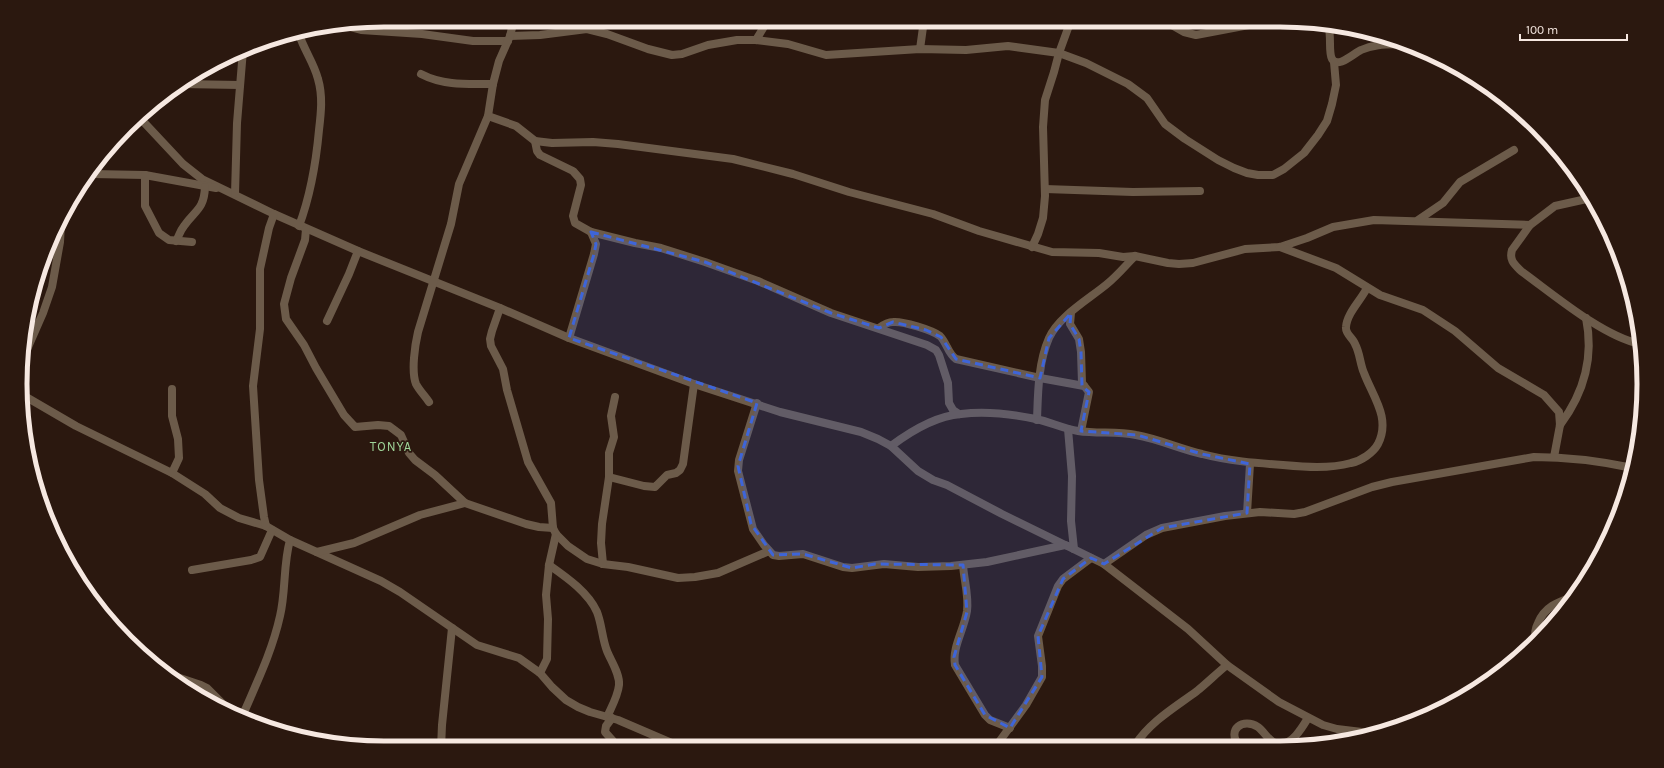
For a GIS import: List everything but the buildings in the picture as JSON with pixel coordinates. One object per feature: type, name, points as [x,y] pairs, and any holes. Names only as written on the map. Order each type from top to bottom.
[{"type":"street","points":[[429,402],[417,385],[415,379],[418,332],[451,224],[459,184],[488,116],[493,84],[499,62],[509,39],[512,27]]},
{"type":"street","points":[[596,31],[597,27]]},
{"type":"street","points":[[756,40],[764,27]]},
{"type":"street","points":[[920,49],[923,27]]},
{"type":"street","points":[[1032,247],[1043,218],[1043,127],[1045,100],[1068,27]]},
{"type":"street","points":[[1175,27],[1196,36],[1241,27]]},
{"type":"street","points":[[356,28],[422,34],[473,41],[509,39],[587,29],[648,49],[672,55],[682,54],[722,42],[737,40],[756,40],[794,45],[815,53],[826,55],[920,49],[966,50],[1008,46],[1059,53],[1086,63],[1128,84],[1147,98],[1165,124],[1185,139],[1218,160],[1234,168],[1246,173],[1258,175],[1273,175],[1284,169],[1304,153],[1327,121],[1336,85],[1334,62],[1330,53],[1331,37],[1329,30]]},
{"type":"street","points":[[300,37],[317,74],[321,96],[319,136],[313,178],[303,227],[305,240],[291,278],[284,304],[286,319],[304,345],[327,387],[352,425],[355,427],[378,425],[389,426],[401,435],[409,453],[415,460],[435,475],[465,503],[526,524],[555,531],[576,552],[588,559],[603,564],[628,567],[678,578],[695,577],[718,573],[769,551]]},
{"type":"street","points":[[1334,62],[1339,63],[1344,61],[1360,50],[1382,44],[1388,44]]},
{"type":"street","points":[[235,194],[236,141],[242,56]]},
{"type":"street","points":[[421,74],[434,81],[447,83],[493,84]]},
{"type":"street","points":[[190,84],[240,85]]},
{"type":"street","points":[[488,116],[516,126],[535,141],[552,143],[612,143],[729,158],[793,174],[849,192],[934,214],[979,231],[1052,252],[1099,254],[1123,257],[1136,256],[1179,264],[1194,262],[1245,249],[1280,247],[1333,227],[1374,220],[1418,220],[1530,225]]},
{"type":"street","points":[[143,121],[183,164],[202,179],[274,214],[358,251],[500,308],[569,338],[694,384],[757,403],[780,412],[861,432],[890,446],[918,471],[933,480],[947,485],[1104,564],[1188,629],[1227,664],[1279,702],[1308,718],[1337,729],[1358,732]]},
{"type":"street","points":[[535,141],[537,151],[540,154],[573,171],[580,178],[581,185],[573,216],[575,223],[591,232],[661,248],[706,262],[758,281],[831,313],[927,345],[936,350],[945,372],[949,391],[949,403],[953,410],[959,414]]},
{"type":"street","points":[[1418,220],[1443,203],[1460,182],[1514,150]]},
{"type":"street","points":[[96,174],[145,176],[205,187],[221,188]]},
{"type":"street","points":[[145,176],[145,206],[159,233],[164,238],[192,242]]},
{"type":"street","points":[[176,240],[189,218],[200,208],[203,203],[205,187]]},
{"type":"street","points":[[1044,189],[1133,192],[1200,191]]},
{"type":"street","points":[[1585,199],[1555,206],[1530,225],[1515,244],[1511,254],[1511,260],[1520,271],[1586,318],[1614,335],[1634,343]]},
{"type":"street","points":[[192,570],[251,560],[260,556],[269,528],[264,517],[259,480],[253,386],[260,329],[260,269],[269,228],[274,214]]},
{"type":"street","points":[[569,338],[594,254],[596,244],[591,232]]},
{"type":"street","points":[[29,344],[52,288],[60,234]]},
{"type":"street","points":[[1280,247],[1336,268],[1380,295],[1423,310],[1455,331],[1498,368],[1544,396],[1559,412],[1560,425],[1554,457]]},
{"type":"street","points":[[327,321],[358,251]]},
{"type":"street","points":[[1038,420],[1040,378],[1049,338],[1056,327],[1108,283],[1136,256]]},
{"type":"street","points":[[890,446],[908,433],[928,423],[959,414],[983,413],[1038,420],[1068,429],[1081,431],[1120,432],[1137,435],[1202,454],[1250,464],[1311,467],[1335,466],[1361,460],[1378,444],[1382,432],[1383,420],[1381,408],[1363,372],[1355,342],[1346,331],[1346,325],[1349,317],[1367,288]]},
{"type":"street","points":[[500,308],[490,339],[491,346],[503,369],[507,390],[528,462],[551,503],[555,531],[549,565],[546,595],[548,619],[547,659],[540,674]]},
{"type":"street","points":[[1071,313],[1070,324],[1079,339],[1082,360],[1082,383],[1089,392],[1081,431]]},
{"type":"street","points":[[1560,425],[1570,412],[1581,391],[1586,376],[1590,340],[1586,318]]},
{"type":"street","points":[[879,328],[893,322],[914,326],[941,337],[953,357],[956,359],[1040,378],[1084,386]]},
{"type":"street","points":[[609,477],[644,486],[655,487],[667,475],[680,470],[685,458],[694,384]]},
{"type":"street","points":[[172,389],[172,416],[178,439],[179,458],[172,473]]},
{"type":"street","points":[[603,564],[602,529],[609,477],[609,453],[614,437],[612,416],[615,397]]},
{"type":"street","points":[[28,398],[76,426],[172,473],[205,494],[220,508],[239,518],[269,528],[290,540],[381,581],[400,592],[477,645],[519,658],[540,674],[552,687],[572,704],[666,741]]},
{"type":"street","points":[[757,403],[739,460],[738,471],[751,524],[755,533],[773,555],[779,556],[796,554],[810,556],[843,567],[852,568],[884,564],[918,567],[963,565],[997,560],[1065,545],[1071,547]]},
{"type":"street","points":[[1068,429],[1072,476],[1071,547]]},
{"type":"street","points":[[1104,564],[1146,535],[1162,528],[1247,513],[1267,512],[1294,514],[1305,512],[1372,487],[1392,482],[1534,457],[1554,457],[1604,462],[1627,467]]},
{"type":"street","points":[[1247,513],[1250,464]]},
{"type":"street","points":[[317,552],[354,543],[420,515],[465,503]]},
{"type":"street","points":[[244,713],[269,655],[274,638],[280,615],[286,557],[290,540]]},
{"type":"street","points":[[1000,741],[1034,693],[1042,677],[1038,636],[1055,592],[1063,579],[1091,558]]},
{"type":"street","points":[[549,565],[578,587],[591,603],[596,612],[603,632],[605,647],[616,673],[619,685],[605,732],[613,741]]},
{"type":"street","points":[[963,565],[967,596],[967,612],[954,657],[955,665],[985,715],[990,720],[1010,728]]},
{"type":"street","points":[[1535,633],[1541,615],[1550,606],[1563,601]]},
{"type":"street","points":[[441,741],[452,628]]},
{"type":"street","points":[[1138,741],[1160,716],[1196,691],[1227,664]]},
{"type":"street","points":[[184,679],[208,688],[221,701]]},
{"type":"street","points":[[1288,741],[1296,735],[1308,718]]},
{"type":"street","points":[[1235,741],[1234,732],[1237,727],[1244,723],[1250,723],[1258,727],[1272,741]]},
{"type":"highlighted area","points":[[591,232],[705,262],[831,313],[879,328],[893,322],[926,330],[941,337],[956,359],[1040,378],[1049,338],[1071,313],[1070,324],[1079,339],[1081,352],[1082,386],[1089,392],[1081,431],[1137,435],[1202,454],[1250,464],[1247,513],[1162,528],[1104,564],[1091,558],[1063,579],[1038,636],[1042,677],[1010,728],[985,715],[955,665],[954,657],[967,612],[963,565],[875,564],[852,568],[803,554],[773,555],[751,524],[738,466],[757,403],[569,338],[594,254],[596,244]]},
{"type":"district","name":"TONYA","points":[[391,446]]}]
